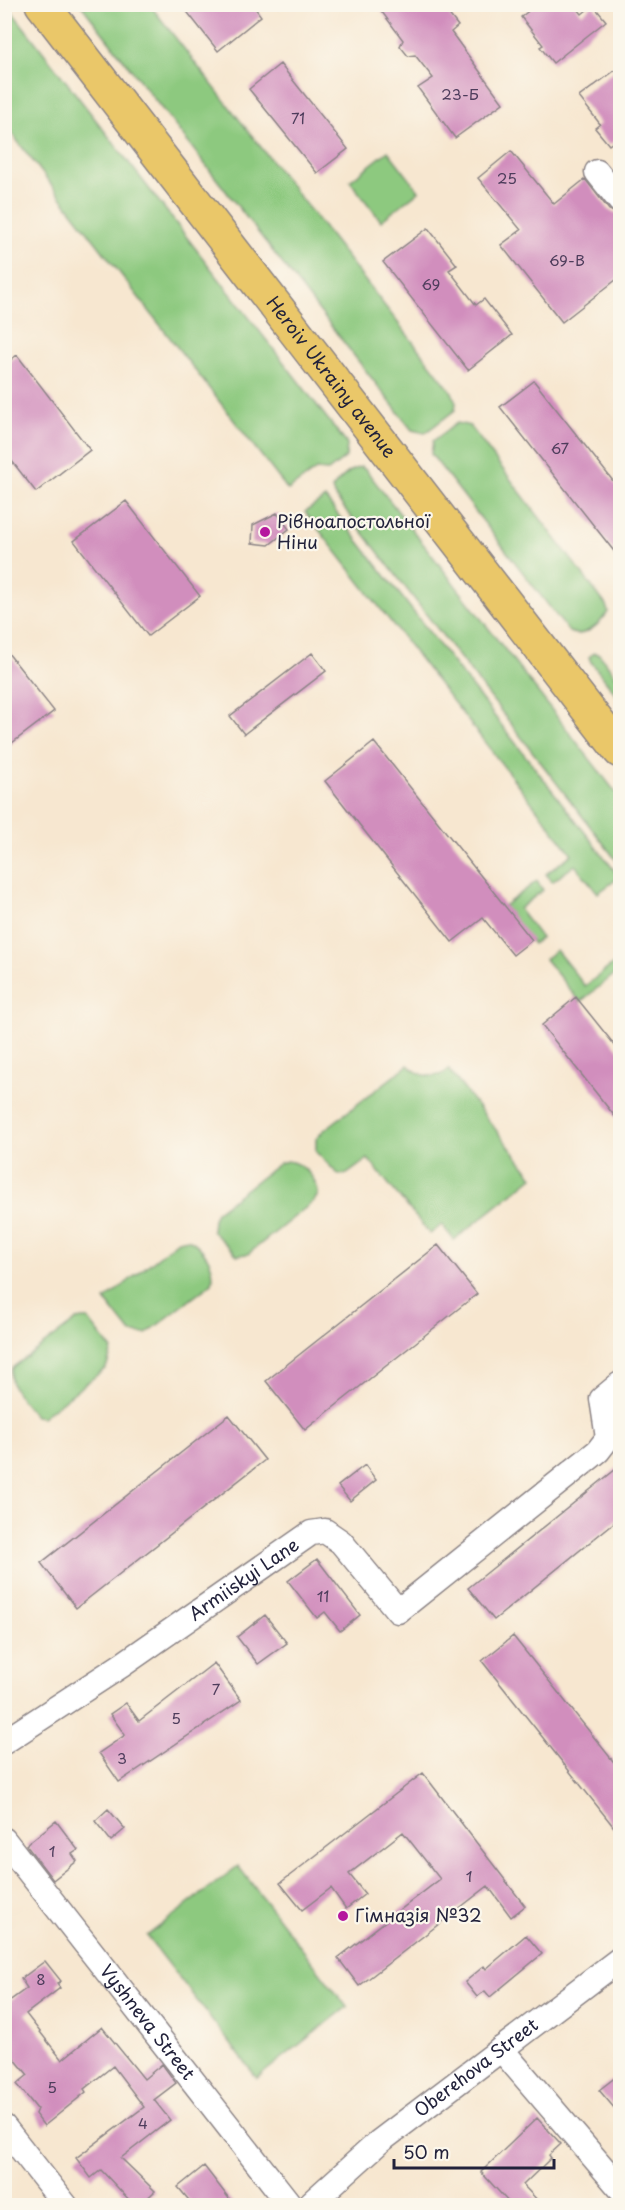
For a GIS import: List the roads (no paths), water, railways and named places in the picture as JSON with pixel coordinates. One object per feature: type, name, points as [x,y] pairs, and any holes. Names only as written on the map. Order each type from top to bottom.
[{"type":"highway","name":"Heroiv Ukrainy avenue","points":[[42,4],[621,751]]},
{"type":"street","points":[[597,172],[621,201]]},
{"type":"street","name":"Armiiskyi Lane","points":[[4,1742],[122,1665],[311,1533],[325,1531],[341,1542],[398,1611],[598,1451],[608,1438],[602,1399],[621,1384]]},
{"type":"street","name":"Vyshneva Street","points":[[4,1840],[291,2205]]},
{"type":"street","name":"Oberehova Street","points":[[308,2205],[379,2142],[621,1959]]},
{"type":"street","points":[[501,2049],[621,2187]]},
{"type":"street","points":[[4,2127],[66,2205]]},
{"type":"place","name":"Рівноапостольної Ніни","points":[[265,532]]},
{"type":"place","name":"Гімназія №32","points":[[343,1916]]}]
